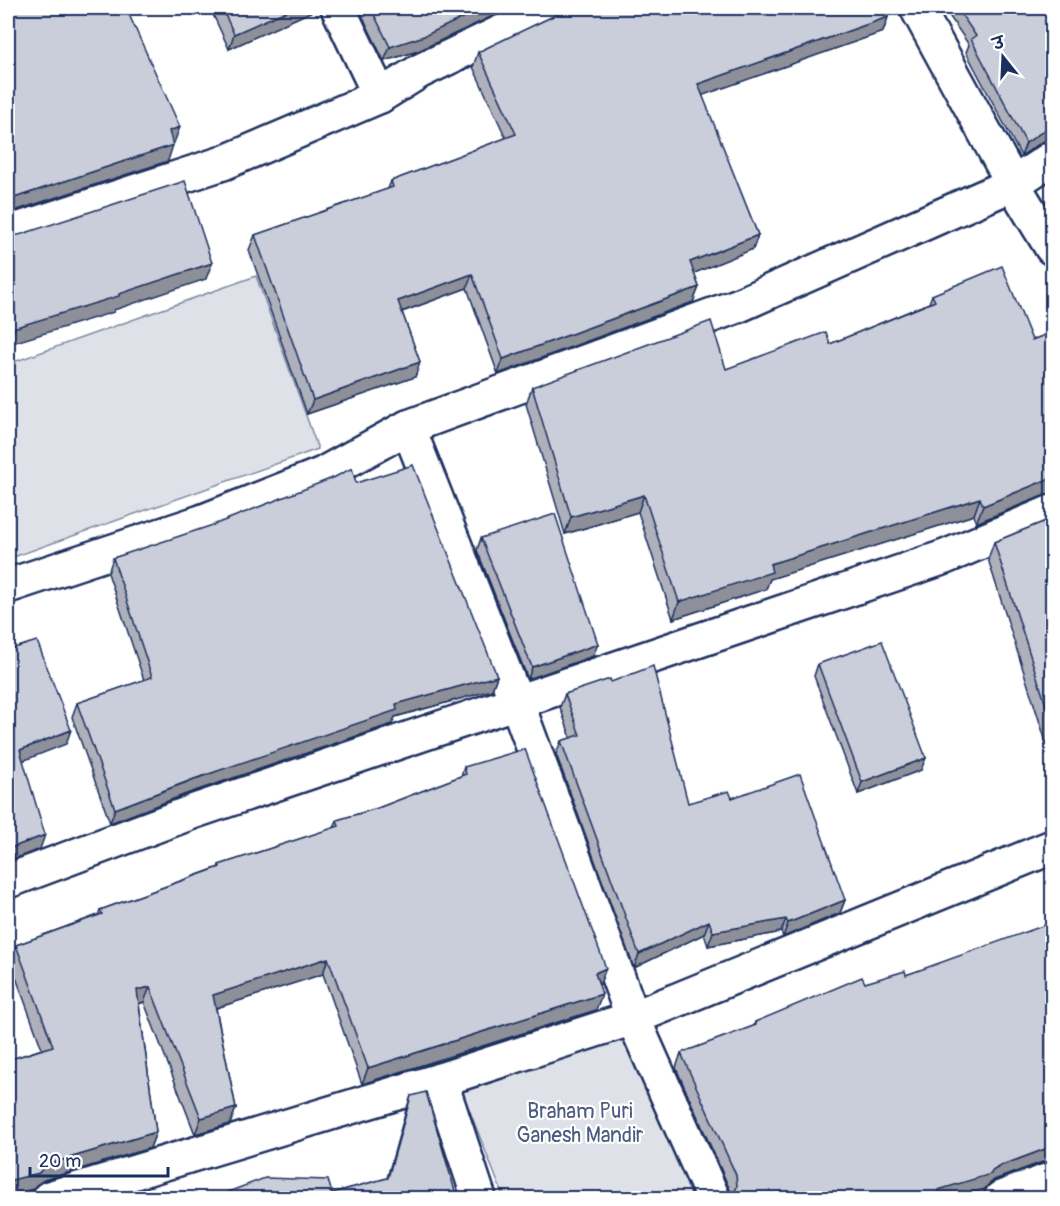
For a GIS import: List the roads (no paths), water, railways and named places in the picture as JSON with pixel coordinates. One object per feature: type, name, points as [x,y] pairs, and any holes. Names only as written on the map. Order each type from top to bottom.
[{"type":"street","points":[[338,8],[380,96]]},
{"type":"street","points":[[8,233],[223,163],[380,96],[420,71],[552,8]]},
{"type":"street","points":[[917,8],[1013,184],[1053,248]]},
{"type":"street","points":[[8,586],[201,522],[323,474],[408,427],[737,306],[1013,184],[1053,158]]},
{"type":"street","points":[[408,427],[517,703],[633,1018],[713,1198]]},
{"type":"street","points":[[8,881],[195,812],[945,557],[1053,512]]},
{"type":"street","points":[[49,1198],[440,1080],[633,1018],[1053,847]]},
{"type":"street","points":[[440,1080],[479,1198]]},
{"type":"street","points":[[1001,1198],[1053,1179]]},
{"type":"park label","name":"Braham Puri Ganesh Mandir","points":[[580,1123]]}]
